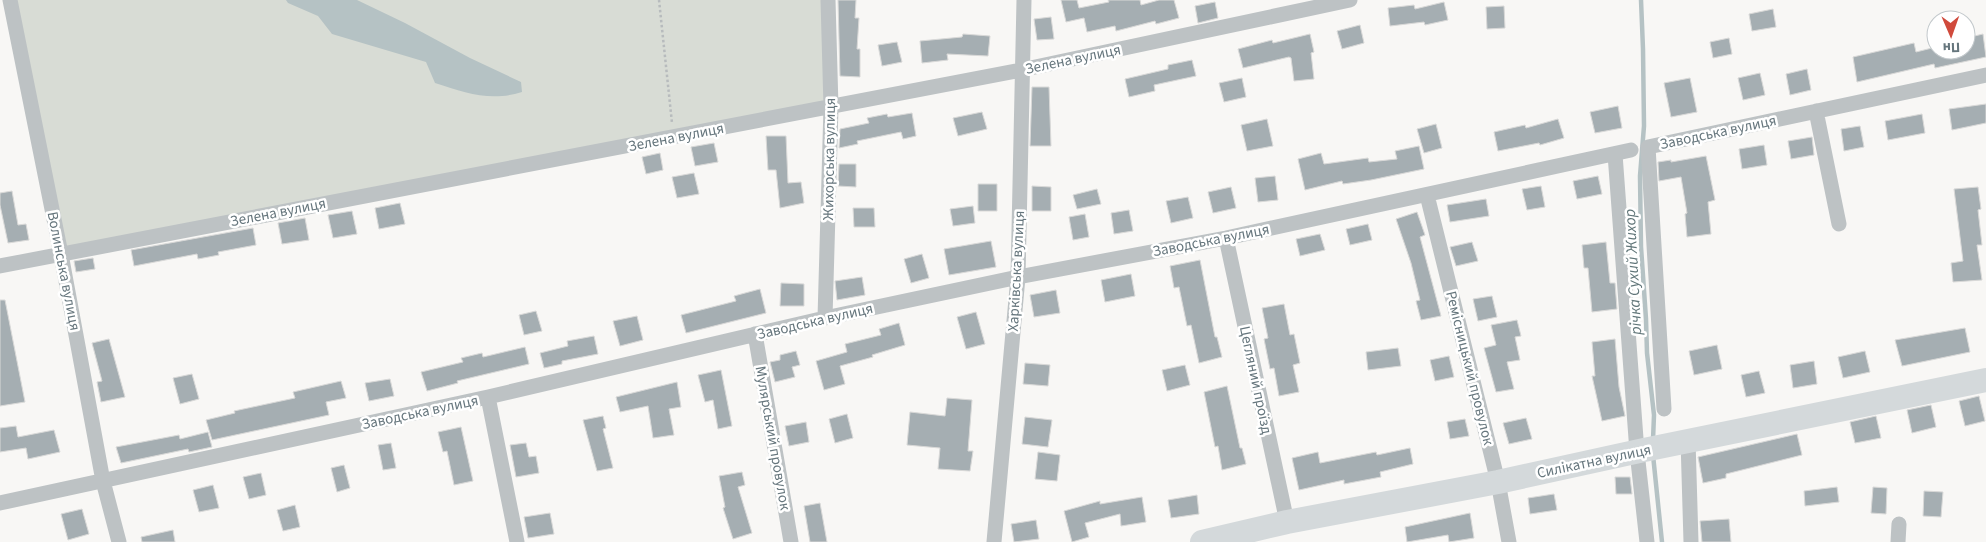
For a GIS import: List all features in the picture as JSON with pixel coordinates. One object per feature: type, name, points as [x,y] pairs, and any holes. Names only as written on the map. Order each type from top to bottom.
[{"type":"main road","name":"Силікатна вулиця","points":[[1202,542],[1287,522],[1498,482],[1688,440],[1986,380]]},
{"type":"street","name":"Волинська вулиця","points":[[10,0],[61,254],[103,480],[119,542]]},
{"type":"street","name":"Жихорська вулиця","points":[[825,318],[832,107],[828,0]]},
{"type":"street","name":"Харківська вулиця","points":[[994,542],[1018,277],[1024,0]]},
{"type":"street","name":"Зелена вулиця","points":[[0,266],[1022,70],[1350,0]]},
{"type":"street","name":"Заводська вулиця","points":[[1664,409],[1648,147],[1986,75]]},
{"type":"street","points":[[1816,111],[1840,224]]},
{"type":"street","name":"Заводська вулиця","points":[[0,503],[488,397],[825,318],[1018,277],[1226,238],[1631,150]]},
{"type":"street","points":[[1615,154],[1648,449],[1646,542]]},
{"type":"street","name":"Ремісницький провулок","points":[[1427,195],[1498,482],[1509,542]]},
{"type":"street","name":"Цегляний проїзд","points":[[1226,238],[1287,522]]},
{"type":"street","name":"Мулярський провулок","points":[[755,334],[791,542]]},
{"type":"street","points":[[488,397],[517,542]]},
{"type":"street","points":[[1688,440],[1691,542]]},
{"type":"street","points":[[1898,542],[1899,524]]},
{"type":"path","points":[[659,0],[673,137]]},
{"type":"shaded area","points":[[10,0],[828,0],[831,107],[61,254]]},
{"type":"shaded area","points":[[286,0],[357,0],[521,82],[522,92],[499,96],[478,95],[435,83],[426,62],[332,34],[318,16],[288,3]]},
{"type":"building","points":[[838,0],[856,0],[855,18],[859,18],[857,49],[860,49],[860,77],[840,76]]},
{"type":"building","points":[[1061,0],[1077,0],[1079,8],[1109,2],[1108,0],[1140,0],[1141,5],[1159,0],[1174,0],[1179,18],[1156,24],[1155,21],[1116,31],[1115,26],[1087,32],[1084,18],[1066,22]]},
{"type":"building","points":[[1215,2],[1218,18],[1198,23],[1195,6]]},
{"type":"building","points":[[1444,2],[1448,20],[1425,25],[1424,22],[1390,26],[1388,8],[1414,5],[1415,9]]},
{"type":"building","points":[[1504,6],[1505,28],[1487,29],[1486,7]]},
{"type":"building","points":[[1773,9],[1776,27],[1752,31],[1749,14]]},
{"type":"building","points":[[1051,17],[1054,39],[1037,40],[1034,19]]},
{"type":"building","points":[[1360,25],[1364,43],[1342,49],[1337,31]]},
{"type":"building","points":[[963,34],[990,36],[988,56],[947,54],[948,60],[922,63],[920,41],[962,37]]},
{"type":"building","points":[[1310,34],[1314,52],[1311,53],[1314,79],[1294,81],[1291,58],[1289,57],[1243,68],[1238,49],[1272,40],[1273,43]]},
{"type":"building","points":[[1983,34],[1986,57],[1976,59],[1976,36]]},
{"type":"building","points":[[1729,38],[1732,54],[1713,58],[1710,42]]},
{"type":"building","points":[[897,42],[902,62],[882,66],[878,45]]},
{"type":"building","points":[[1914,43],[1916,52],[1926,50],[1926,60],[1972,60],[1935,68],[1934,64],[1857,82],[1853,57]]},
{"type":"building","points":[[1192,60],[1196,76],[1154,85],[1155,91],[1129,97],[1125,79],[1168,69],[1168,65]]},
{"type":"building","points":[[1807,69],[1811,90],[1790,95],[1786,74]]},
{"type":"building","points":[[1760,73],[1765,95],[1743,100],[1738,78]]},
{"type":"building","points":[[1242,78],[1246,97],[1224,102],[1219,83]]},
{"type":"building","points":[[1690,78],[1697,112],[1671,117],[1664,83]]},
{"type":"building","points":[[1032,87],[1049,87],[1051,146],[1030,146]]},
{"type":"building","points":[[1986,104],[1986,123],[1952,130],[1949,109]]},
{"type":"building","points":[[1618,106],[1622,128],[1595,133],[1590,112]]},
{"type":"building","points":[[982,112],[987,129],[958,136],[953,118]]},
{"type":"building","points":[[912,113],[916,136],[903,139],[901,132],[857,141],[858,144],[839,148],[840,129],[869,123],[867,118],[887,114],[888,117]]},
{"type":"building","points":[[1922,114],[1925,133],[1888,140],[1885,121]]},
{"type":"building","points":[[1267,119],[1273,146],[1247,151],[1241,125]]},
{"type":"building","points":[[1558,119],[1564,138],[1540,145],[1539,143],[1498,151],[1494,132],[1525,125],[1526,128]]},
{"type":"building","points":[[1436,124],[1442,148],[1424,153],[1417,129]]},
{"type":"building","points":[[1860,126],[1864,147],[1844,151],[1841,129]]},
{"type":"building","points":[[766,136],[786,136],[788,183],[801,182],[804,203],[780,208],[776,170],[768,170]]},
{"type":"building","points":[[1812,137],[1814,155],[1791,159],[1788,141]]},
{"type":"building","points":[[714,143],[718,162],[695,166],[691,147]]},
{"type":"building","points":[[1764,145],[1767,165],[1742,169],[1739,149]]},
{"type":"building","points":[[1419,146],[1424,169],[1371,180],[1343,184],[1342,181],[1305,190],[1298,159],[1321,153],[1324,164],[1368,158],[1369,162],[1397,159],[1395,151]]},
{"type":"building","points":[[660,153],[663,170],[646,174],[642,157]]},
{"type":"building","points":[[1706,156],[1715,200],[1708,202],[1711,234],[1687,237],[1685,214],[1687,213],[1681,177],[1659,181],[1658,162],[1671,160],[1671,162]]},
{"type":"building","points":[[839,164],[856,164],[856,187],[838,186]]},
{"type":"building","points":[[694,173],[699,194],[677,198],[672,177]]},
{"type":"building","points":[[1275,176],[1278,200],[1258,202],[1255,178]]},
{"type":"building","points":[[1598,176],[1602,194],[1577,199],[1573,181]]},
{"type":"building","points":[[978,184],[997,184],[997,211],[978,211]]},
{"type":"building","points":[[1032,186],[1051,187],[1051,211],[1032,211]]},
{"type":"building","points":[[1541,186],[1545,207],[1527,210],[1522,189]]},
{"type":"building","points":[[1231,187],[1236,208],[1213,213],[1208,192]]},
{"type":"building","points":[[1978,187],[1981,209],[1978,210],[1982,245],[1977,245],[1982,280],[1953,282],[1951,263],[1963,261],[1954,189]]},
{"type":"building","points":[[1097,189],[1101,204],[1077,209],[1073,195]]},
{"type":"building","points":[[12,191],[18,225],[26,224],[29,240],[8,243],[0,205],[0,193]]},
{"type":"building","points":[[1188,197],[1193,218],[1171,223],[1166,201]]},
{"type":"building","points":[[1486,199],[1489,216],[1450,222],[1447,205]]},
{"type":"building","points":[[400,203],[405,224],[379,229],[375,208]]},
{"type":"building","points":[[973,206],[975,223],[953,226],[950,209]]},
{"type":"building","points":[[853,208],[874,208],[875,227],[854,227]]},
{"type":"building","points":[[1129,210],[1133,231],[1114,234],[1111,213]]},
{"type":"building","points":[[352,211],[357,234],[333,238],[328,215]]},
{"type":"building","points":[[1417,212],[1425,235],[1420,237],[1441,316],[1421,320],[1416,301],[1420,300],[1411,263],[1396,219]]},
{"type":"building","points":[[1085,214],[1089,237],[1073,240],[1069,217]]},
{"type":"building","points":[[305,218],[309,240],[282,244],[278,223]]},
{"type":"building","points":[[1368,224],[1372,240],[1350,245],[1346,229]]},
{"type":"building","points":[[253,228],[256,245],[218,252],[219,255],[198,259],[197,254],[134,266],[131,250]]},
{"type":"building","points":[[1320,234],[1325,250],[1300,256],[1296,239]]},
{"type":"building","points":[[991,241],[996,267],[949,275],[944,249]]},
{"type":"building","points":[[1472,242],[1478,261],[1456,266],[1450,247]]},
{"type":"building","points":[[1606,242],[1610,283],[1615,283],[1617,309],[1592,312],[1588,268],[1584,268],[1582,245]]},
{"type":"building","points":[[922,254],[929,278],[911,283],[904,259]]},
{"type":"building","points":[[93,258],[95,269],[76,272],[74,261]]},
{"type":"building","points":[[1200,260],[1215,337],[1217,337],[1222,357],[1199,363],[1191,325],[1187,326],[1179,287],[1174,288],[1170,266]]},
{"type":"building","points":[[1131,274],[1135,296],[1105,302],[1101,280]]},
{"type":"building","points":[[862,277],[865,295],[837,300],[835,281]]},
{"type":"building","points":[[781,283],[804,284],[804,306],[780,306]]},
{"type":"building","points":[[760,289],[766,313],[686,333],[681,315],[736,301],[734,296]]},
{"type":"building","points":[[1056,290],[1060,313],[1034,317],[1030,295]]},
{"type":"building","points":[[1492,296],[1497,317],[1478,321],[1473,299]]},
{"type":"building","points":[[0,300],[5,300],[25,402],[0,406]]},
{"type":"building","points":[[1284,304],[1290,335],[1294,334],[1300,363],[1293,365],[1299,392],[1279,396],[1274,368],[1270,369],[1264,339],[1268,338],[1262,308]]},
{"type":"building","points":[[536,311],[542,331],[524,335],[519,315]]},
{"type":"building","points":[[976,312],[985,344],[966,349],[957,317]]},
{"type":"building","points":[[637,316],[643,340],[620,346],[613,321]]},
{"type":"building","points":[[1517,320],[1521,336],[1515,337],[1520,360],[1507,362],[1514,389],[1496,392],[1484,348],[1496,345],[1491,325]]},
{"type":"building","points":[[899,323],[905,345],[872,355],[873,357],[840,366],[845,384],[824,390],[816,361],[847,352],[845,344],[881,335],[879,329]]},
{"type":"building","points":[[1965,328],[1970,352],[1902,366],[1895,340]]},
{"type":"building","points":[[594,336],[598,354],[562,361],[562,364],[544,368],[540,353],[568,346],[567,341]]},
{"type":"building","points":[[109,339],[125,397],[101,402],[97,382],[102,381],[92,343]]},
{"type":"building","points":[[1615,339],[1619,387],[1625,416],[1602,421],[1592,376],[1595,376],[1592,342]]},
{"type":"building","points":[[1717,345],[1722,369],[1694,375],[1689,351]]},
{"type":"building","points":[[525,347],[529,364],[457,381],[458,383],[427,391],[421,372],[463,362],[461,358],[482,353],[483,357]]},
{"type":"building","points":[[1398,348],[1401,366],[1368,370],[1366,352]]},
{"type":"building","points":[[796,351],[800,365],[792,367],[795,377],[775,382],[770,362],[780,360],[780,355]]},
{"type":"building","points":[[1865,351],[1870,372],[1843,378],[1838,357]]},
{"type":"building","points":[[1449,356],[1454,377],[1435,381],[1430,360]]},
{"type":"building","points":[[1814,361],[1817,384],[1793,388],[1790,365]]},
{"type":"building","points":[[1025,363],[1050,365],[1048,386],[1023,384]]},
{"type":"building","points":[[1185,365],[1190,385],[1167,391],[1162,370]]},
{"type":"building","points":[[721,370],[732,426],[718,429],[713,400],[705,402],[698,375]]},
{"type":"building","points":[[1759,371],[1765,393],[1746,397],[1741,375]]},
{"type":"building","points":[[192,374],[199,399],[180,404],[173,378]]},
{"type":"building","points":[[390,379],[394,396],[369,401],[365,383]]},
{"type":"building","points":[[341,381],[346,398],[326,402],[329,415],[212,440],[206,420],[235,413],[234,411],[295,398],[293,392]]},
{"type":"building","points":[[677,382],[681,407],[669,409],[674,435],[653,438],[648,406],[620,412],[616,397]]},
{"type":"building","points":[[1227,386],[1240,448],[1242,448],[1246,464],[1222,470],[1218,446],[1215,447],[1204,392]]},
{"type":"building","points":[[1979,396],[1985,421],[1965,426],[1959,401]]},
{"type":"building","points":[[947,398],[972,400],[968,451],[973,451],[970,471],[938,469],[940,448],[907,445],[910,412],[945,416]]},
{"type":"building","points":[[1931,405],[1936,427],[1912,433],[1907,410]]},
{"type":"building","points":[[847,414],[853,438],[835,443],[829,419]]},
{"type":"building","points":[[603,416],[606,428],[603,429],[613,468],[597,471],[583,420]]},
{"type":"building","points":[[1876,416],[1881,438],[1855,443],[1850,422]]},
{"type":"building","points":[[1025,417],[1052,420],[1048,447],[1022,444]]},
{"type":"building","points":[[1526,418],[1532,439],[1509,444],[1503,423]]},
{"type":"building","points":[[1465,419],[1469,436],[1450,439],[1447,422]]},
{"type":"building","points":[[806,422],[809,442],[789,446],[785,426]]},
{"type":"building","points":[[16,426],[18,437],[54,430],[60,452],[28,459],[26,448],[0,452],[0,428]]},
{"type":"building","points":[[461,427],[473,481],[454,485],[447,451],[443,452],[438,432]]},
{"type":"building","points":[[208,432],[212,447],[189,452],[188,449],[121,463],[116,447],[179,435],[180,439]]},
{"type":"building","points":[[1797,434],[1802,455],[1726,474],[1726,478],[1703,483],[1698,457]]},
{"type":"building","points":[[391,443],[396,468],[383,470],[378,445]]},
{"type":"building","points":[[526,443],[529,457],[536,456],[539,473],[516,477],[510,445]]},
{"type":"building","points":[[1410,448],[1413,464],[1380,472],[1381,477],[1344,484],[1344,480],[1299,490],[1292,458],[1318,452],[1320,463],[1376,452],[1377,455]]},
{"type":"building","points":[[1038,452],[1060,455],[1057,481],[1035,479]]},
{"type":"building","points":[[344,465],[350,488],[337,492],[331,468]]},
{"type":"building","points":[[742,472],[745,485],[738,487],[752,533],[733,539],[723,508],[725,507],[719,476]]},
{"type":"building","points":[[261,473],[266,495],[249,499],[243,477]]},
{"type":"building","points":[[1615,477],[1630,477],[1632,494],[1616,494]]},
{"type":"building","points":[[213,485],[219,508],[199,512],[193,490]]},
{"type":"building","points":[[1837,487],[1839,502],[1805,506],[1804,491]]},
{"type":"building","points":[[1873,487],[1887,488],[1886,514],[1871,513]]},
{"type":"building","points":[[1924,491],[1943,492],[1941,517],[1923,516]]},
{"type":"building","points":[[1554,494],[1557,510],[1530,514],[1528,498]]},
{"type":"building","points":[[1197,495],[1199,514],[1171,518],[1168,500]]},
{"type":"building","points":[[1142,497],[1146,522],[1121,526],[1120,514],[1085,523],[1089,537],[1072,542],[1064,511],[1100,501],[1100,504]]},
{"type":"building","points":[[820,503],[827,542],[810,542],[804,506]]},
{"type":"building","points":[[295,505],[300,527],[283,531],[277,510]]},
{"type":"building","points":[[82,509],[89,534],[68,540],[61,514]]},
{"type":"building","points":[[550,513],[554,534],[528,538],[524,517]]},
{"type":"building","points":[[1470,513],[1474,538],[1449,542],[1448,535],[1407,542],[1405,527]]},
{"type":"building","points":[[1729,519],[1731,542],[1702,542],[1700,521]]},
{"type":"building","points":[[1036,520],[1039,539],[1014,542],[1011,524]]},
{"type":"building","points":[[173,530],[175,542],[142,542],[141,537]]},
{"type":"waterway","name":"річка Сухий Жихор","points":[[1641,0],[1644,126],[1640,176],[1641,247],[1647,353],[1654,415],[1653,440]]},
{"type":"waterway","name":"річка Сухий Жихор","points":[[1653,455],[1662,542]]}]
